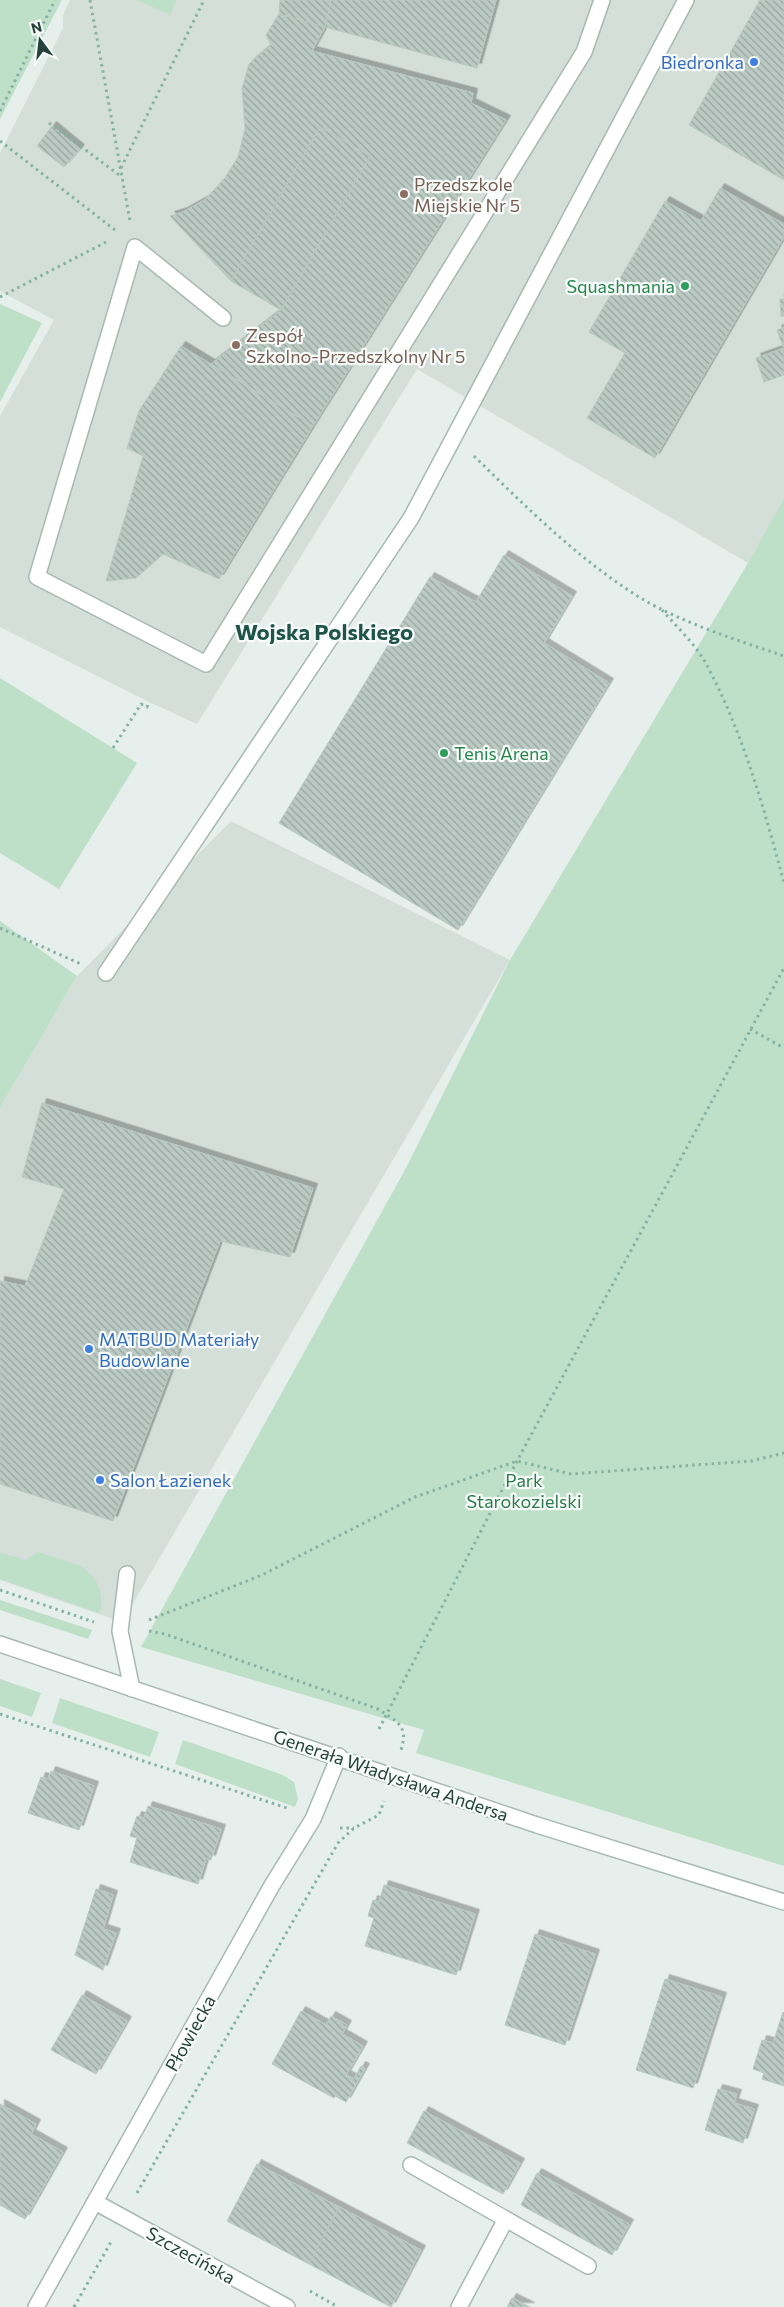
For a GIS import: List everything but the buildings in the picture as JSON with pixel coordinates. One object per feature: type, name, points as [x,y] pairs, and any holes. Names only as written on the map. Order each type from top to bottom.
[{"type":"street","points":[[223,318],[135,247],[37,577],[206,664],[584,52],[602,0]]},
{"type":"street","points":[[106,973],[411,518],[686,0]]},
{"type":"street","points":[[127,1574],[120,1631],[132,1689]]},
{"type":"street","name":"Generała Władysława Andersa","points":[[0,1644],[339,1756],[538,1825],[784,1902]]},
{"type":"street","name":"Płowiecka","points":[[36,2307],[271,1887],[313,1819],[339,1756]]},
{"type":"street","points":[[411,2165],[588,2266]]},
{"type":"street","name":"Szczecińska","points":[[95,2202],[288,2307]]},
{"type":"street","points":[[459,2307],[506,2219]]},
{"type":"path","points":[[0,111],[56,0]]},
{"type":"path","points":[[90,0],[135,247]]},
{"type":"path","points":[[121,168],[204,0]]},
{"type":"path","points":[[49,123],[122,176]]},
{"type":"path","points":[[0,140],[135,247]]},
{"type":"path","points":[[0,297],[121,235]]},
{"type":"path","points":[[454,436],[527,508],[576,551],[640,597],[740,641],[784,656]]},
{"type":"path","points":[[660,607],[703,658],[726,705],[755,782],[784,884]]},
{"type":"path","points":[[113,748],[141,704],[147,707],[149,702]]},
{"type":"path","points":[[0,928],[74,962],[106,973]]},
{"type":"path","points":[[379,1729],[517,1461],[784,968]]},
{"type":"path","points":[[750,1029],[784,1048]]},
{"type":"path","points":[[120,1631],[262,1576],[415,1497],[517,1461],[571,1474],[751,1462],[784,1453]]},
{"type":"path","points":[[0,1590],[120,1631],[139,1630],[165,1634],[378,1709],[399,1723],[405,1738]]},
{"type":"path","points":[[0,1714],[287,1808]]},
{"type":"path","points":[[135,2197],[338,1843],[354,1828],[379,1815]]},
{"type":"path","points":[[74,2307],[113,2238]]},
{"type":"path","points":[[305,2289],[338,2307]]},
{"type":"shaded area","name":"Zespół Szkolno-Przedszkolny Nr 5","points":[[70,0],[784,0],[784,499],[748,563],[417,369],[197,724],[0,627],[0,416],[54,320],[0,291],[0,153],[63,28],[63,15]]},
{"type":"shaded area","points":[[231,821],[510,960],[122,1622],[0,1580],[0,1108],[77,976]]},
{"type":"green space","points":[[0,0],[62,0],[0,119]]},
{"type":"green space","points":[[137,0],[177,0],[170,15]]},
{"type":"green space","points":[[0,304],[42,323],[0,402]]},
{"type":"green space","name":"Park Starokozielski","points":[[784,498],[784,1866],[416,1753],[424,1730],[141,1647],[406,1168],[510,960],[748,563]]},
{"type":"green space","points":[[0,678],[137,763],[59,889],[0,853]]},
{"type":"green space","points":[[0,921],[77,976],[0,1108]]},
{"type":"green space","points":[[0,1552],[25,1560],[38,1552],[80,1566],[91,1574],[101,1593],[99,1613],[0,1579]]},
{"type":"green space","points":[[0,1600],[92,1630],[88,1639],[0,1610]]},
{"type":"green space","points":[[0,1679],[41,1693],[32,1717],[0,1706]]},
{"type":"green space","points":[[60,1698],[159,1732],[150,1757],[52,1723]]},
{"type":"green space","points":[[183,1740],[283,1775],[294,1782],[298,1799],[295,1807],[175,1764]]},
{"type":"place","name":"Biedronka","points":[[754,62]]},
{"type":"place","name":"Przedszkole Miejskie Nr 5","points":[[404,194]]},
{"type":"place","name":"Squashmania","points":[[685,286]]},
{"type":"place","name":"Zespół Szkolno-Przedszkolny Nr 5","points":[[236,345]]},
{"type":"place","name":"Tenis Arena","points":[[444,753]]},
{"type":"place","name":"MATBUD Materiały Budowlane","points":[[89,1349]]},
{"type":"place","name":"Salon Łazienek","points":[[100,1480]]},
{"type":"district","name":"Wojska Polskiego","points":[[324,631]]}]
